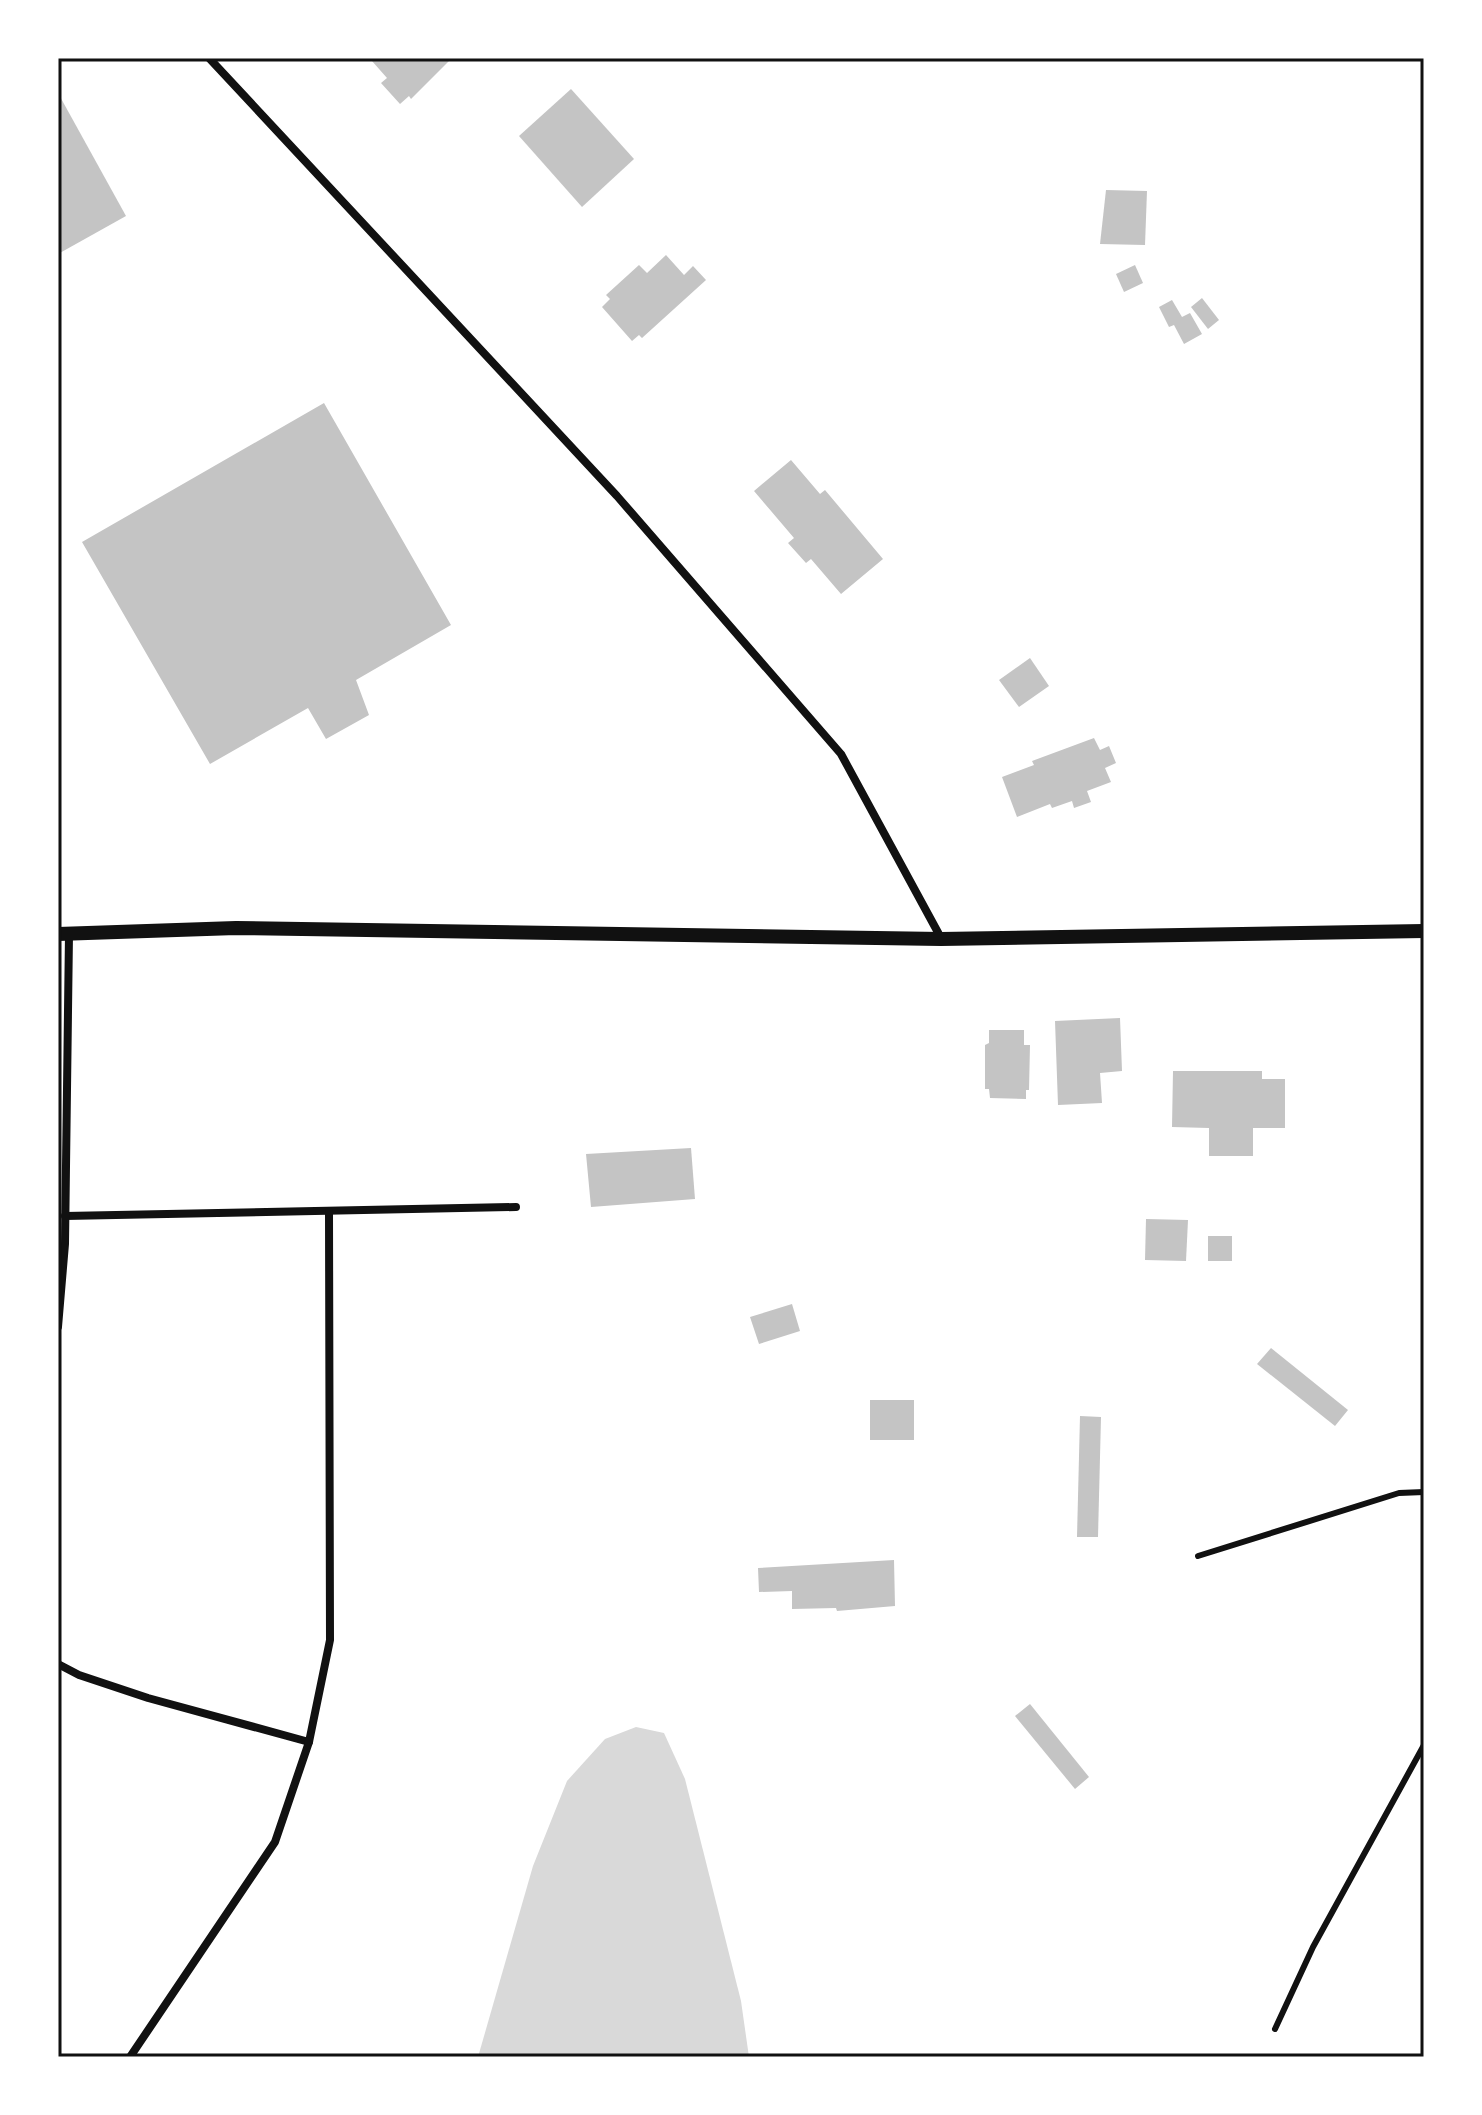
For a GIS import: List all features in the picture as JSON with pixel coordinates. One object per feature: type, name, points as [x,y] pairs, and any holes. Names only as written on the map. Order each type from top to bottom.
[{"type":"street","points":[[209,58],[617,496],[841,754],[941,939]]},
{"type":"street","points":[[58,1327],[65,1216],[63,934],[236,928],[941,939],[1424,931]]},
{"type":"street","points":[[65,1216],[516,1207]]},
{"type":"street","points":[[130,2057],[275,1842],[309,1742],[330,1640],[329,1212]]},
{"type":"street","points":[[58,1664],[79,1675],[148,1698],[309,1742]]},
{"type":"lane","points":[[1198,1556],[1399,1493],[1424,1492]]},
{"type":"lane","points":[[1275,2029],[1313,1947],[1424,1745]]},
{"type":"shaded area","points":[[636,1727],[664,1733],[685,1779],[741,2001],[749,2057],[478,2057],[533,1866],[567,1781],[605,1739]]},
{"type":"building","points":[[375,58],[452,58],[411,99],[409,96],[400,104],[381,83],[387,78],[372,61]]},
{"type":"building","points":[[571,89],[634,159],[582,207],[519,136]]},
{"type":"building","points":[[58,93],[126,216],[58,254]]},
{"type":"building","points":[[1106,190],[1147,191],[1145,245],[1100,244]]},
{"type":"building","points":[[666,255],[684,275],[693,266],[706,280],[642,338],[639,335],[632,341],[602,307],[610,299],[606,295],[639,265],[647,273]]},
{"type":"building","points":[[1135,265],[1143,283],[1124,292],[1116,274]]},
{"type":"building","points":[[1202,298],[1219,320],[1208,329],[1191,307]]},
{"type":"building","points":[[1172,300],[1182,317],[1190,313],[1202,334],[1184,344],[1174,325],[1169,327],[1159,307]]},
{"type":"building","points":[[324,403],[451,625],[356,680],[369,715],[326,739],[308,708],[210,764],[82,542]]},
{"type":"building","points":[[791,460],[820,494],[825,490],[883,559],[841,594],[811,559],[806,563],[788,543],[794,538],[754,491]]},
{"type":"building","points":[[1030,658],[1049,686],[1019,707],[999,680]]},
{"type":"building","points":[[1094,738],[1100,750],[1109,746],[1116,763],[1105,768],[1111,782],[1087,791],[1091,802],[1074,808],[1072,801],[1052,808],[1050,804],[1017,817],[1002,777],[1034,765],[1032,761]]},
{"type":"building","points":[[1120,1018],[1122,1071],[1100,1073],[1102,1103],[1058,1105],[1055,1021]]},
{"type":"building","points":[[989,1030],[1024,1030],[1024,1045],[1030,1045],[1026,1099],[990,1098],[989,1089],[985,1089],[985,1045],[989,1043]]},
{"type":"building","points":[[1173,1071],[1262,1071],[1262,1079],[1285,1079],[1285,1128],[1253,1128],[1253,1156],[1209,1156],[1209,1128],[1172,1127]]},
{"type":"building","points":[[691,1148],[695,1199],[591,1207],[586,1154]]},
{"type":"building","points":[[1146,1219],[1188,1220],[1186,1261],[1145,1260]]},
{"type":"building","points":[[1208,1236],[1232,1236],[1232,1261],[1208,1261]]},
{"type":"building","points":[[792,1304],[800,1331],[759,1344],[750,1317]]},
{"type":"building","points":[[1271,1348],[1348,1410],[1335,1426],[1257,1364]]},
{"type":"building","points":[[870,1400],[914,1400],[914,1440],[870,1440]]},
{"type":"building","points":[[1080,1416],[1101,1417],[1098,1537],[1077,1537]]},
{"type":"building","points":[[894,1560],[895,1606],[837,1611],[836,1608],[792,1609],[792,1591],[759,1592],[758,1568]]},
{"type":"building","points":[[1030,1704],[1089,1777],[1075,1789],[1015,1716]]}]
